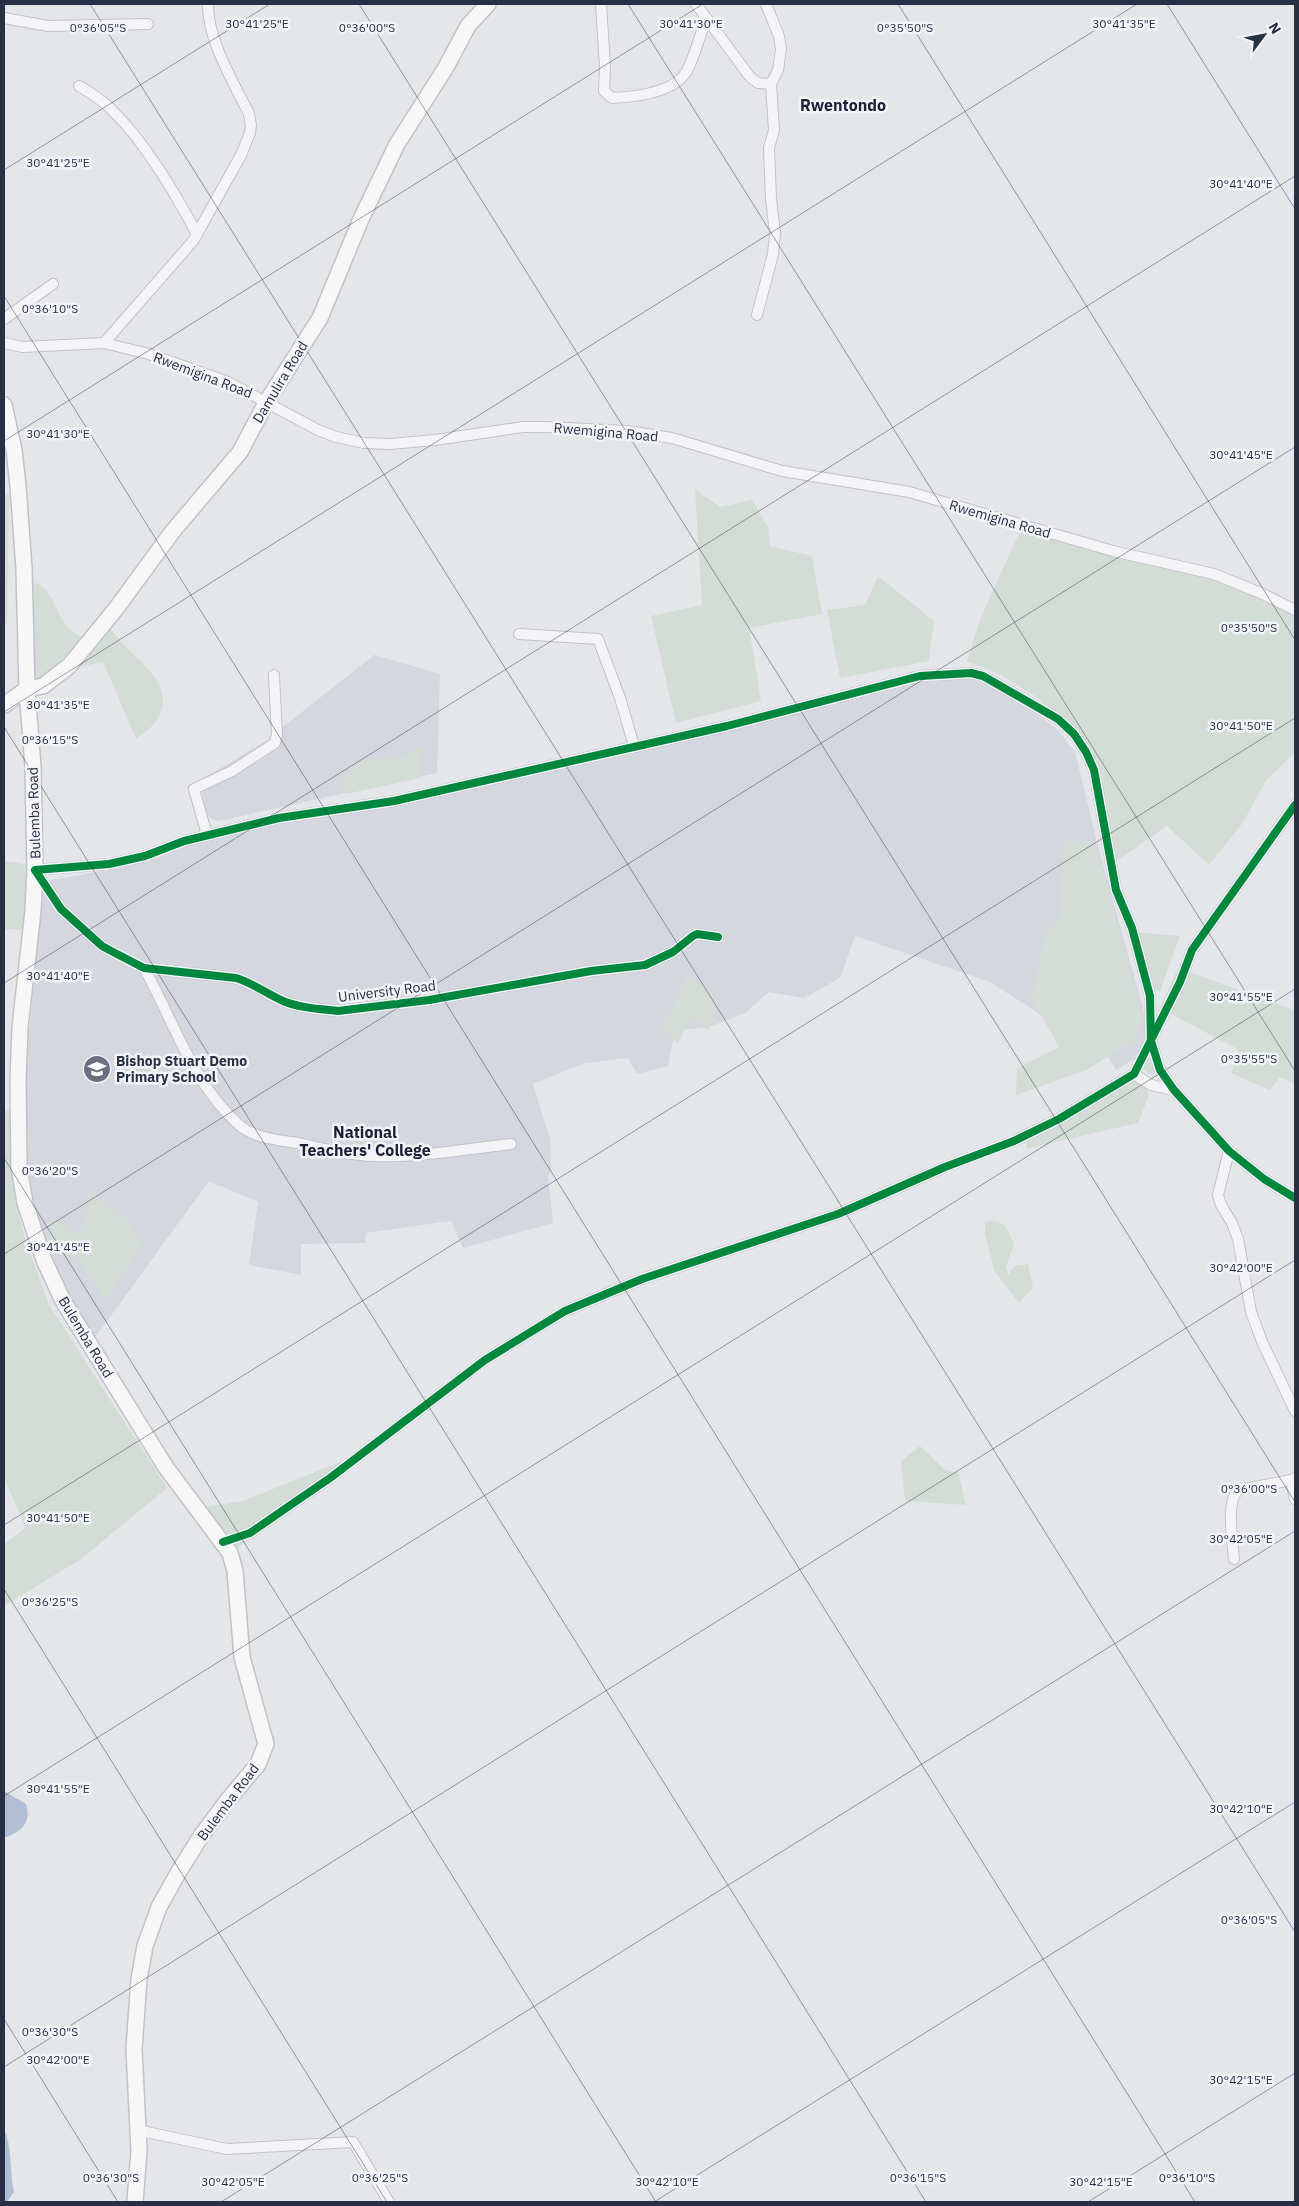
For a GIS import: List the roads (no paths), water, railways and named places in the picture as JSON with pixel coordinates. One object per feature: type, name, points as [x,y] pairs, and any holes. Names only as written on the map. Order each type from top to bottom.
[{"type":"main road","name":"Damulira Road","points":[[4,705],[27,689],[43,686],[69,666],[85,648],[173,532],[240,452],[267,401],[323,311],[364,212],[397,144],[444,69],[468,26],[488,4]]},
{"type":"main road","name":"Bulemba Road","points":[[4,405],[14,450],[24,568],[35,870],[33,911],[20,1027],[18,1080],[19,1166],[25,1203],[44,1260],[63,1301],[165,1466],[230,1553],[235,1571],[245,1672],[265,1735],[266,1744],[258,1764],[228,1800],[178,1873],[160,1907],[145,1946],[139,1979],[134,2049],[139,2167],[135,2202]]},
{"type":"street","points":[[104,343],[182,256],[197,234],[241,155],[251,125],[249,114],[216,41],[209,20],[208,4]]},
{"type":"street","points":[[601,4],[604,91],[612,98],[655,92],[669,87],[686,72],[706,19]]},
{"type":"street","points":[[696,4],[750,77],[758,83],[771,84]]},
{"type":"street","points":[[757,315],[772,254],[775,233],[771,199],[769,148],[774,130],[771,84],[778,70],[781,49],[777,30],[766,4]]},
{"type":"street","points":[[4,18],[48,26],[148,24]]},
{"type":"street","points":[[79,86],[110,108],[140,143],[163,175],[197,234]]},
{"type":"street","points":[[4,319],[53,284]]},
{"type":"street","name":"Rwemigina Road","points":[[4,343],[23,347],[104,343],[149,354],[228,382],[336,438],[364,443],[390,444],[435,440],[506,429],[537,427],[621,430],[672,438],[782,471],[908,492],[1113,552],[1214,574],[1264,594],[1295,610]]},
{"type":"street","points":[[519,634],[598,639],[620,698],[634,746]]},
{"type":"street","points":[[35,870],[109,864],[145,856],[184,841],[279,818],[394,801],[728,726],[837,696],[939,673],[971,673],[983,676],[1058,719],[1074,734],[1086,752],[1094,770],[1116,890],[1132,928],[1150,996],[1152,1041],[1160,1070],[1174,1090],[1229,1151],[1264,1179],[1295,1198]]},
{"type":"street","points":[[208,835],[194,789],[227,773],[275,742],[277,734],[274,675]]},
{"type":"street","points":[[223,1542],[250,1533],[346,1466],[485,1360],[565,1311],[642,1279],[838,1214],[945,1167],[1014,1141],[1060,1119],[1134,1074],[1180,982],[1192,950],[1295,804]]},
{"type":"street","name":"University Road","points":[[35,870],[56,903],[102,946],[144,968],[236,978],[249,982],[286,1002],[310,1008],[338,1010],[429,1000],[591,971],[645,965],[673,952],[698,934],[718,937]]},
{"type":"street","points":[[144,968],[181,1043],[202,1080],[230,1116],[250,1132],[277,1140],[370,1156],[418,1154],[511,1144]]},
{"type":"street","points":[[1134,1074],[1151,1085],[1174,1090]]},
{"type":"street","points":[[1229,1151],[1218,1195],[1238,1239],[1251,1312],[1263,1344],[1295,1411]]},
{"type":"street","points":[[1234,1559],[1231,1518],[1234,1493],[1239,1490],[1293,1479],[1295,1499]]},
{"type":"street","points":[[137,2130],[227,2149],[353,2142],[389,2202]]},
{"type":"water","points":[[4,1791],[26,1804],[27,1816],[24,1826],[20,1830],[4,1838],[5,1809]]},
{"type":"water","points":[[4,2129],[9,2144],[14,2192],[7,2202],[4,2202]]},
{"type":"place","name":"Bishop Stuart Demo Primary School","points":[[97,1069]]},
{"type":"district","name":"Rwentondo","points":[[843,105]]},
{"type":"district","name":"National Teachers' College","points":[[365,1141]]}]
